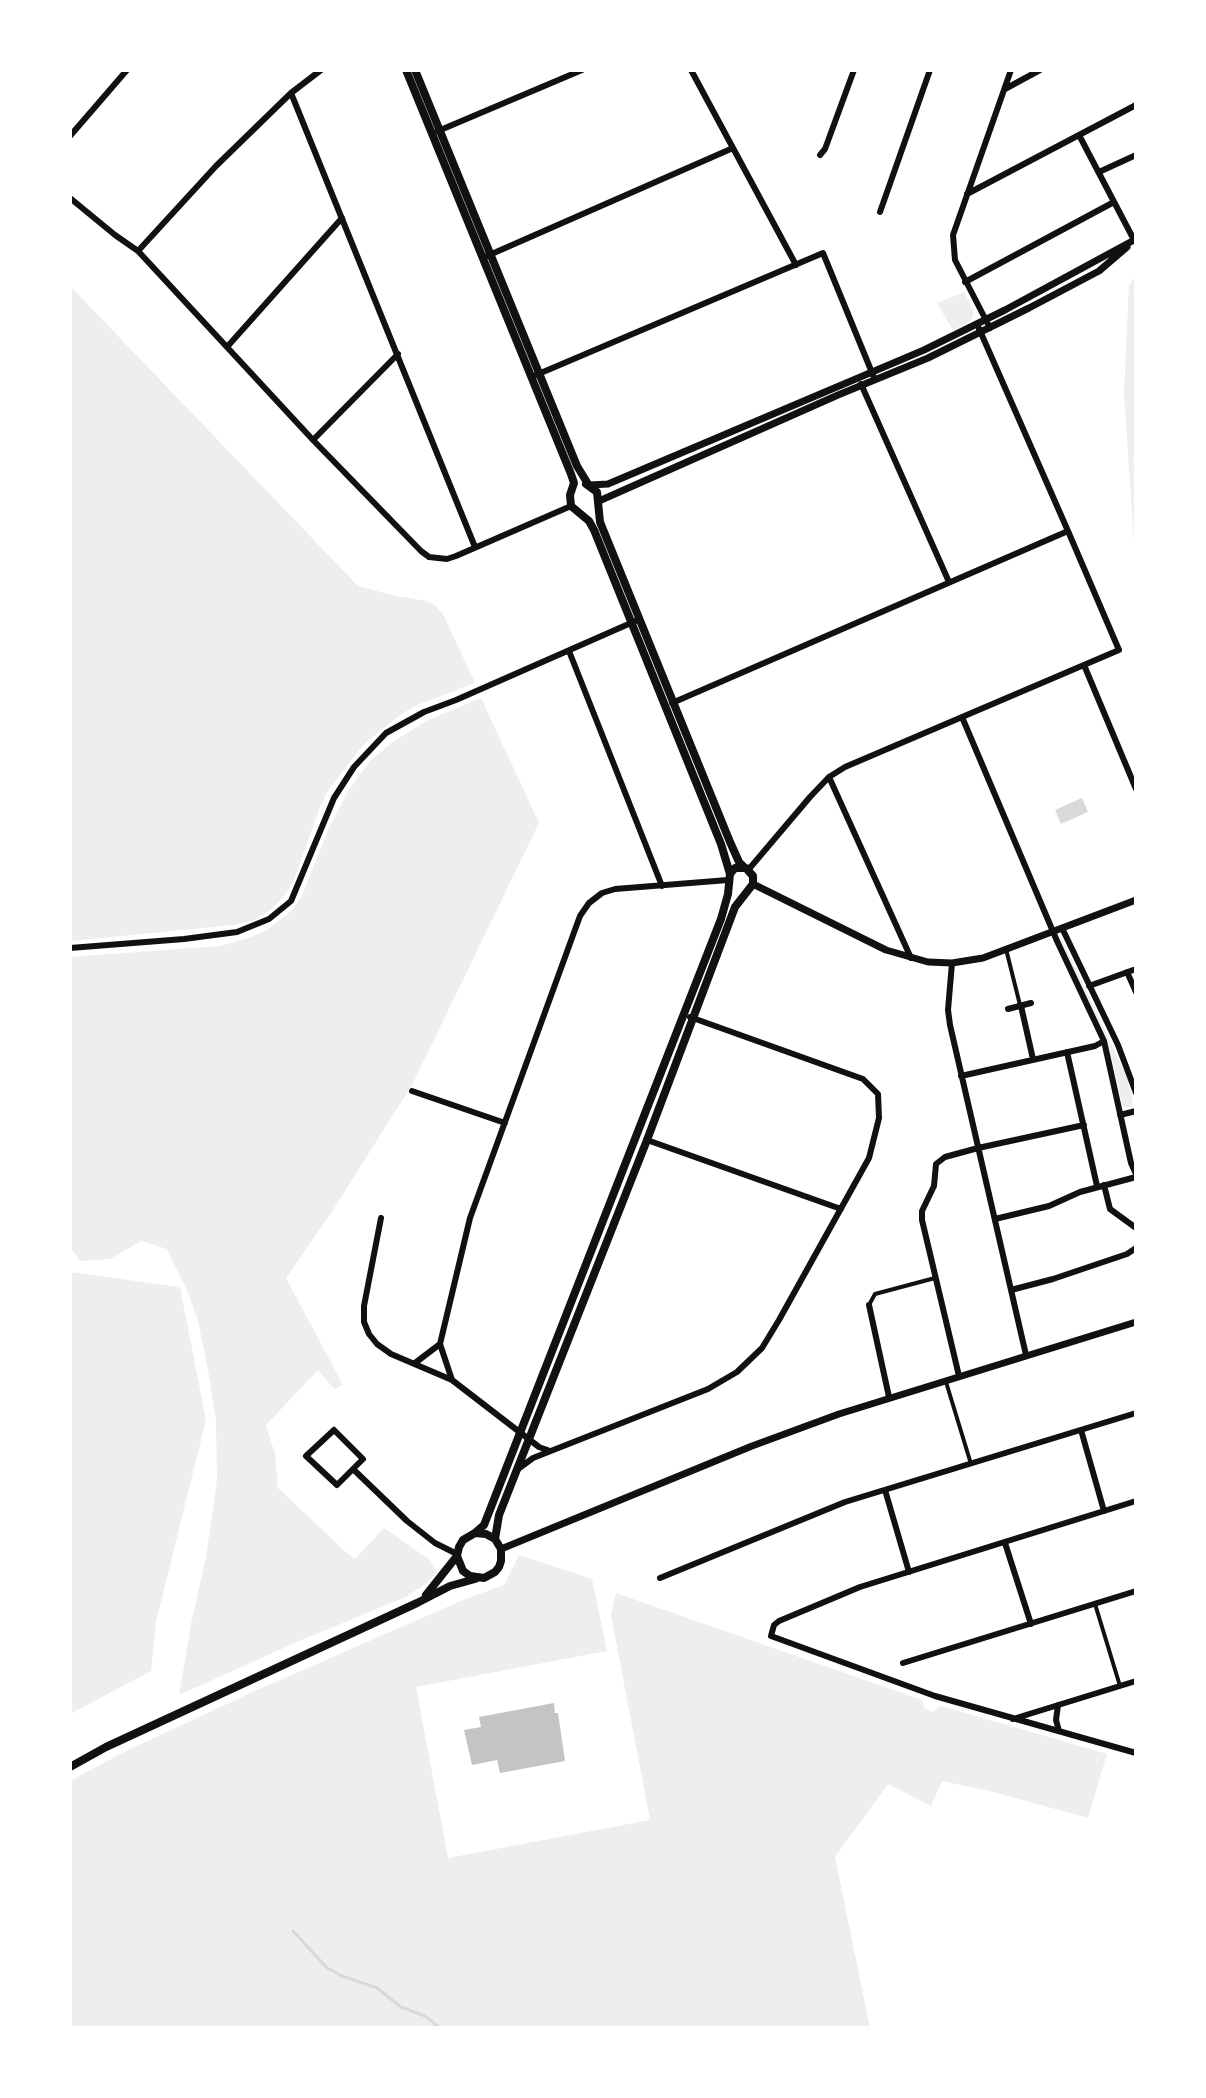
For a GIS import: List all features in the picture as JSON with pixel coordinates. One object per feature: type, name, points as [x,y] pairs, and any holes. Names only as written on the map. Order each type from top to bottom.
[{"type":"main road","points":[[406,70],[436,132],[535,375],[574,483],[569,500],[571,506],[589,521],[636,621]]},
{"type":"main road","points":[[415,70],[436,132]]},
{"type":"main road","points":[[535,375],[577,466],[597,492],[600,522],[721,844],[729,879],[736,891],[746,891]]},
{"type":"main road","points":[[572,490],[579,485],[589,485]]},
{"type":"main road","points":[[578,513],[589,513],[598,503]]},
{"type":"main road","points":[[495,1539],[499,1515],[735,907],[753,884],[753,876],[739,862],[669,704]]},
{"type":"main road","points":[[417,1603],[444,1575],[463,1540],[484,1525],[721,919],[729,879],[735,868],[746,868]]},
{"type":"main road","points":[[70,1767],[106,1747],[450,1586],[490,1576],[499,1567],[501,1549],[495,1539],[475,1533]]},
{"type":"main road","points":[[457,1555],[463,1571],[478,1578]]},
{"type":"street","points":[[70,136],[127,70]]},
{"type":"street","points":[[138,251],[216,166],[291,93],[321,70]]},
{"type":"street","points":[[557,70],[561,79]]},
{"type":"street","points":[[436,132],[582,70]]},
{"type":"street","points":[[691,70],[796,265]]},
{"type":"street","points":[[820,155],[825,149],[854,70]]},
{"type":"street","points":[[880,212],[930,70]]},
{"type":"street","points":[[990,328],[955,260],[952,242],[1011,70]]},
{"type":"street","points":[[1005,89],[1040,70]]},
{"type":"street","points":[[291,93],[475,547]]},
{"type":"street","points":[[967,194],[1136,105]]},
{"type":"street","points":[[1079,135],[1135,239]]},
{"type":"street","points":[[487,256],[733,148]]},
{"type":"street","points":[[1099,172],[1136,155]]},
{"type":"street","points":[[70,198],[138,251],[421,551],[437,559],[447,559],[571,506]]},
{"type":"street","points":[[965,282],[1114,202]]},
{"type":"street","points":[[227,347],[342,218]]},
{"type":"street","points":[[589,485],[608,484],[924,350],[1135,239]]},
{"type":"street","points":[[598,503],[981,333],[1099,271],[1135,239]]},
{"type":"street","points":[[535,375],[823,253],[875,380]]},
{"type":"street","points":[[746,868],[829,777],[845,767],[1119,650],[977,324]]},
{"type":"street","points":[[313,440],[398,354]]},
{"type":"street","points":[[858,377],[949,582]]},
{"type":"street","points":[[669,704],[1068,531]]},
{"type":"street","points":[[70,948],[237,932],[269,919],[291,901],[334,798],[354,767],[386,733],[424,712],[636,621]]},
{"type":"street","points":[[569,651],[662,886]]},
{"type":"street","points":[[1084,665],[1136,789]]},
{"type":"street","points":[[962,717],[1058,929],[1118,1045],[1136,1093]]},
{"type":"street","points":[[829,777],[911,958]]},
{"type":"street","points":[[452,1380],[440,1344],[470,1218],[580,916],[589,903],[602,893],[615,889],[729,879]]},
{"type":"street","points":[[753,884],[886,950],[928,962],[952,963],[983,958],[1136,900]]},
{"type":"street","points":[[995,1219],[1049,1206],[1080,1192],[1136,1176],[1104,1041],[1057,941],[1058,929]]},
{"type":"street","points":[[1006,949],[1033,1059]]},
{"type":"street","points":[[952,963],[948,1017],[1026,1355]]},
{"type":"street","points":[[1089,986],[1136,969]]},
{"type":"street","points":[[1127,972],[1136,992]]},
{"type":"street","points":[[1008,1009],[1031,1003]]},
{"type":"street","points":[[518,1469],[533,1458],[708,1389],[737,1372],[762,1348],[869,1158],[879,1118],[878,1094],[863,1079],[683,1014]]},
{"type":"street","points":[[961,1076],[1095,1046],[1104,1041]]},
{"type":"street","points":[[1067,1052],[1100,1186],[1110,1209],[1136,1228]]},
{"type":"street","points":[[412,1091],[505,1123]]},
{"type":"street","points":[[1120,1115],[1136,1111]]},
{"type":"street","points":[[959,1376],[922,1216],[934,1186],[936,1164],[945,1157],[978,1148],[1084,1125]]},
{"type":"street","points":[[647,1140],[841,1209]]},
{"type":"street","points":[[381,1218],[364,1306],[364,1322],[369,1334],[391,1354],[452,1380],[539,1447],[551,1451]]},
{"type":"street","points":[[1011,1290],[1053,1279],[1127,1254],[1136,1248]]},
{"type":"street","points":[[889,1397],[869,1305],[875,1294],[935,1278]]},
{"type":"street","points":[[501,1549],[752,1446],[889,1397],[1136,1322]]},
{"type":"street","points":[[415,1363],[440,1344]]},
{"type":"street","points":[[945,1380],[971,1464]]},
{"type":"street","points":[[660,1578],[821,1511],[1136,1413]]},
{"type":"street","points":[[334,1430],[363,1459],[353,1469],[337,1485],[306,1456],[334,1430]]},
{"type":"street","points":[[1081,1430],[1104,1511]]},
{"type":"street","points":[[353,1469],[407,1521],[435,1543],[457,1555]]},
{"type":"street","points":[[885,1490],[909,1572]]},
{"type":"street","points":[[1136,1501],[860,1587],[790,1615],[774,1625],[771,1636],[935,1696],[1136,1753]]},
{"type":"street","points":[[1005,1543],[1031,1624]]},
{"type":"street","points":[[903,1663],[1136,1591]]},
{"type":"street","points":[[1095,1604],[1120,1686]]},
{"type":"street","points":[[1013,1719],[1136,1681]]},
{"type":"street","points":[[1058,1705],[1056,1720],[1059,1731]]},
{"type":"shaded area","points":[[1136,276],[1136,552],[1124,392],[1129,285]]},
{"type":"shaded area","points":[[70,286],[358,586],[427,601],[436,606],[444,616],[475,683],[417,705],[364,744],[329,789],[294,880],[285,895],[255,920],[234,925],[70,941]]},
{"type":"shaded area","points":[[964,292],[973,317],[953,330],[937,303]]},
{"type":"shaded area","points":[[481,698],[539,823],[412,1085],[286,1278],[343,1385],[334,1389],[318,1370],[266,1425],[275,1454],[278,1488],[348,1554],[355,1559],[384,1528],[430,1560],[437,1573],[406,1597],[179,1695],[206,1557],[217,1479],[216,1421],[198,1320],[167,1249],[141,1241],[110,1259],[80,1261],[70,1247],[70,957],[220,946],[265,931],[289,913],[301,898],[329,828],[348,791],[371,760],[426,721]]},
{"type":"shaded area","points":[[1082,798],[1088,812],[1061,824],[1055,810]]},
{"type":"shaded area","points":[[1061,937],[1126,1075],[1133,1100],[1131,1107],[1122,1104],[1108,1041]]},
{"type":"shaded area","points":[[70,1272],[180,1287],[206,1420],[156,1622],[151,1671],[70,1714]]},
{"type":"shaded area","points":[[519,1555],[592,1579],[607,1651],[416,1687],[448,1858],[650,1820],[611,1615],[616,1593],[922,1700],[925,1709],[932,1712],[941,1706],[1107,1754],[1088,1818],[942,1781],[931,1806],[888,1784],[835,1857],[870,2028],[70,2028],[70,1781],[128,1750],[255,1691],[504,1585]]},
{"type":"building","points":[[554,1703],[565,1761],[500,1773],[497,1760],[472,1765],[464,1730],[481,1727],[479,1717]]},
{"type":"waterway","points":[[293,1931],[327,1968],[377,1988],[401,2007],[425,2016],[440,2028]]}]
